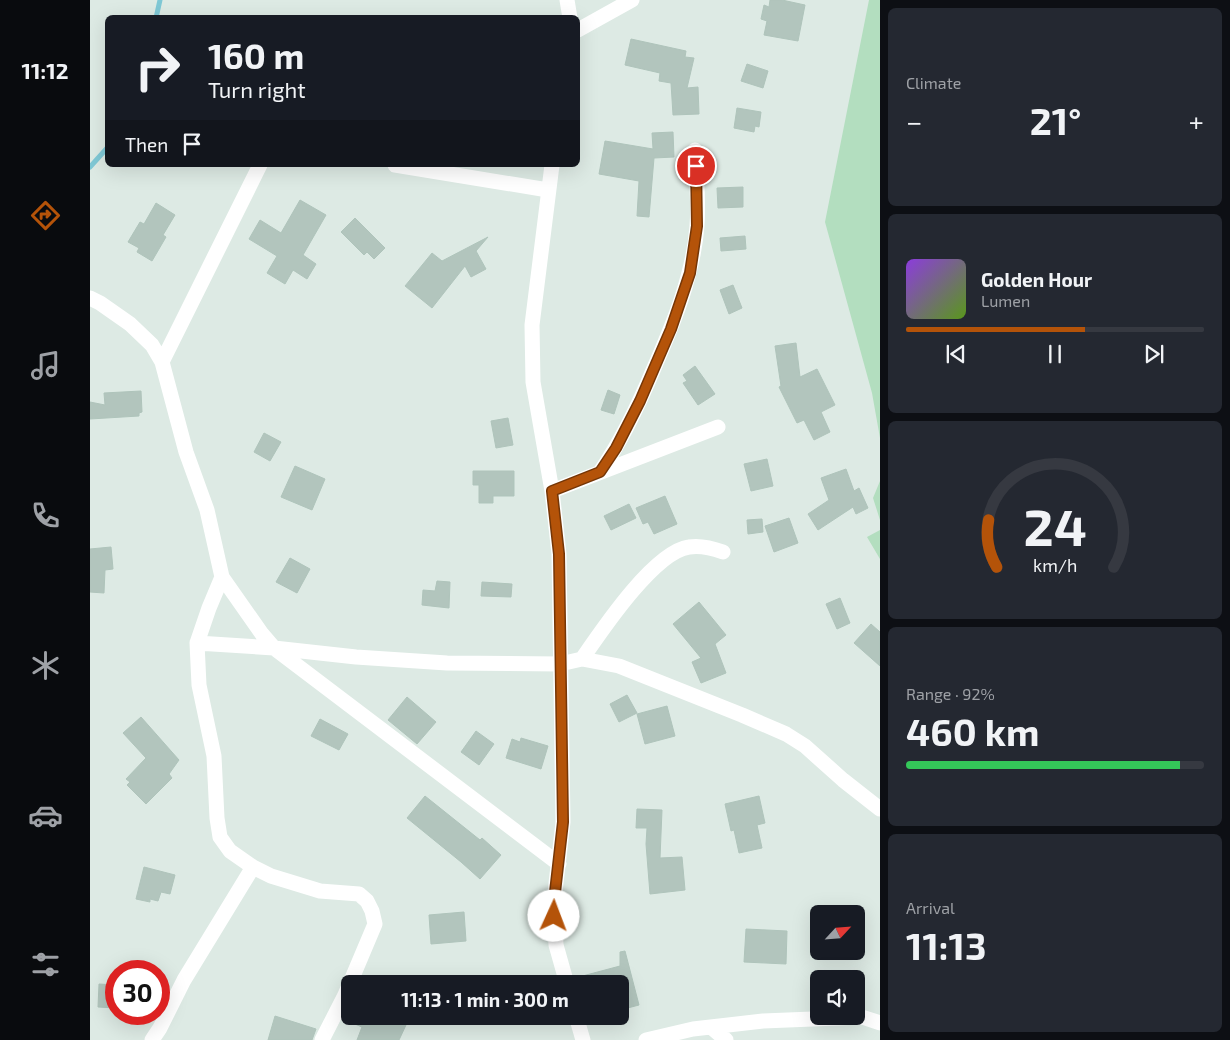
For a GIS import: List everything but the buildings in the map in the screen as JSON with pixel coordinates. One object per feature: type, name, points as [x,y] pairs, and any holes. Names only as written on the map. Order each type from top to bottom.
[{"type":"street","points":[[566,0],[569,15]]},
{"type":"street","points":[[580,29],[632,0]]},
{"type":"street","points":[[600,472],[616,448],[640,401],[674,322],[690,273],[697,226],[695,150]]},
{"type":"street","points":[[162,362],[259,167]]},
{"type":"street","points":[[408,167],[548,190]]},
{"type":"street","points":[[552,167],[532,335],[533,382],[552,491],[559,554],[563,822],[554,901],[556,946],[564,975]]},
{"type":"street","points":[[90,298],[130,324],[152,345],[162,362],[186,452],[207,510],[222,577],[262,634],[274,648],[559,864]]},
{"type":"street","points":[[552,491],[718,427]]},
{"type":"street","points":[[582,659],[625,599],[670,554],[688,547],[707,547],[723,552]]},
{"type":"street","points":[[222,577],[197,643],[199,684],[214,756],[217,818],[220,837],[230,851],[253,867],[271,876],[320,891],[359,894],[367,901],[375,924],[345,995],[322,1040]]},
{"type":"street","points":[[197,643],[447,663],[560,664],[582,659],[619,666],[786,734],[805,746],[880,809]]},
{"type":"street","points":[[152,1040],[188,972],[253,867]]},
{"type":"street","points":[[646,1040],[692,1029],[763,1021],[862,1017],[880,1023]]},
{"type":"street","points":[[579,1025],[583,1040]]},
{"type":"street","points":[[711,1027],[726,1040]]},
{"type":"green space","points":[[869,0],[880,0],[880,438],[872,393],[825,222]]},
{"type":"green space","points":[[880,481],[880,520],[873,498]]},
{"type":"green space","points":[[880,530],[880,559],[867,537]]},
{"type":"waterway","points":[[157,15],[160,0]]},
{"type":"waterway","points":[[90,167],[105,150]]},
{"type":"route","points":[[554,916],[563,822],[559,554],[552,491],[600,472],[616,448],[640,401],[671,329],[690,273],[697,226],[696,166]]}]
